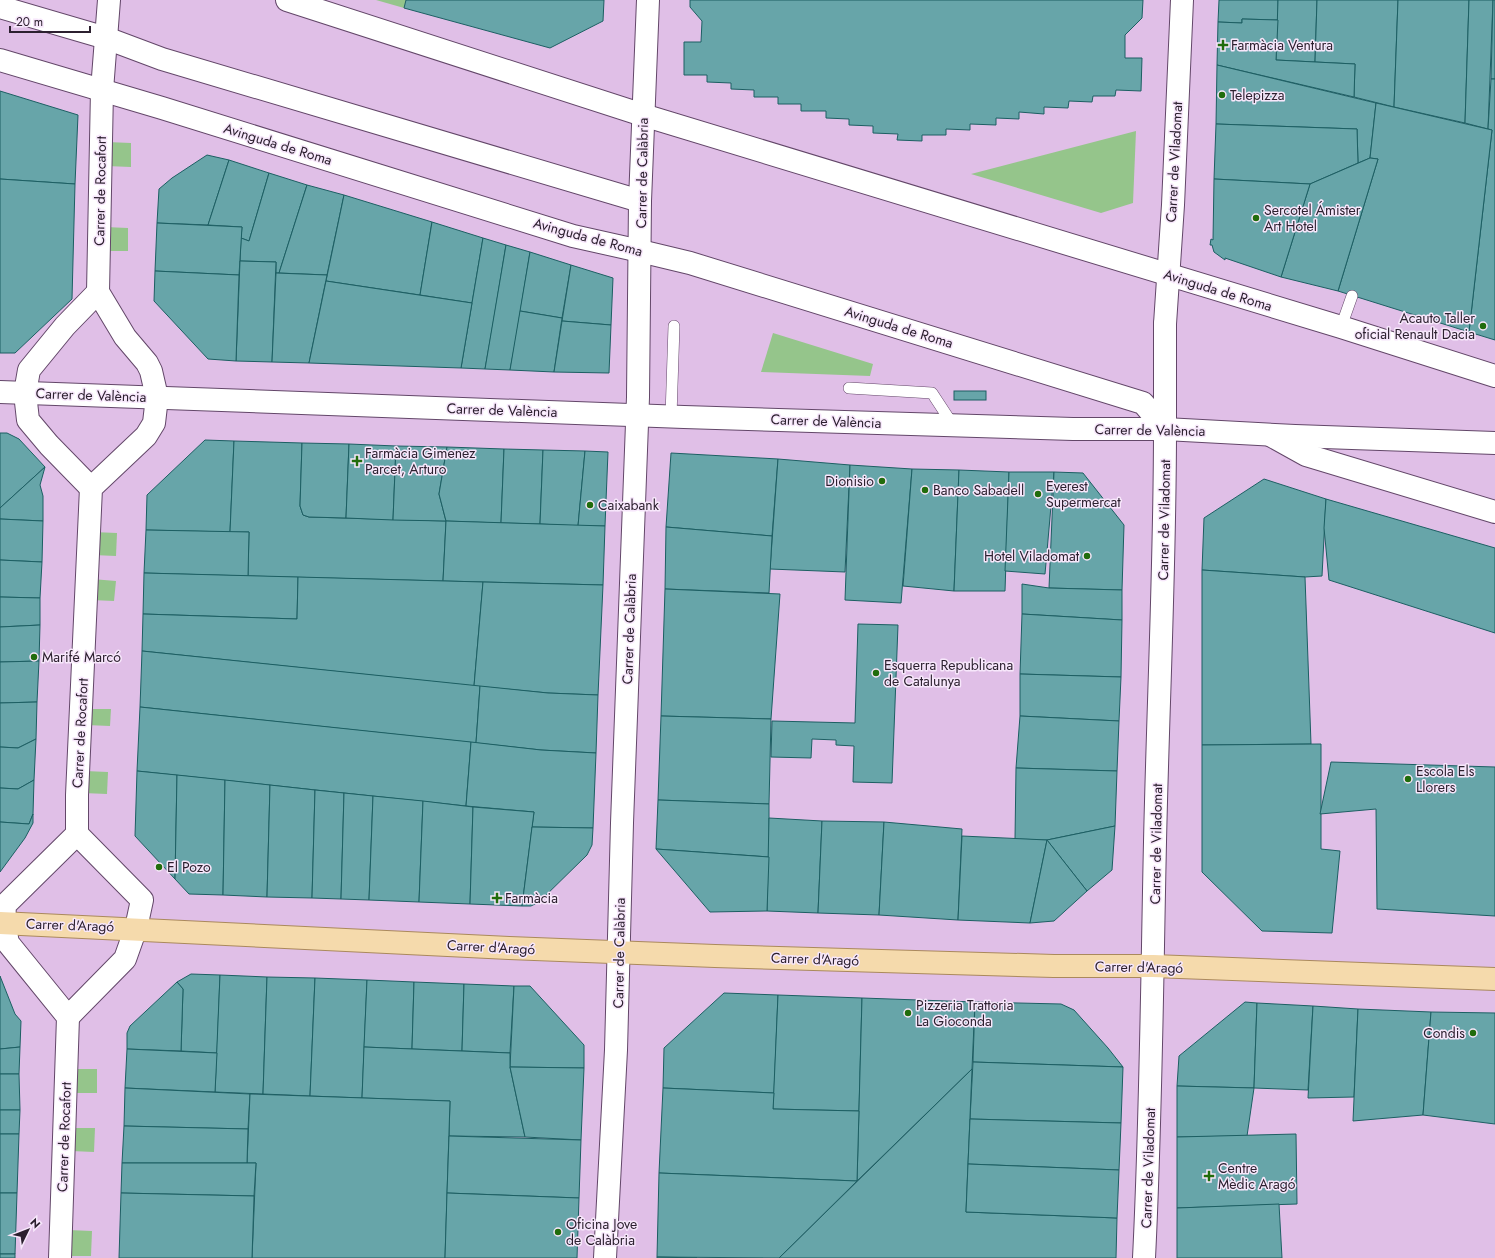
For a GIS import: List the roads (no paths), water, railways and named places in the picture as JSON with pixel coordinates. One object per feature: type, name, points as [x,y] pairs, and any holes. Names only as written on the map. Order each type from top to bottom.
[{"type":"main road","name":"Carrer d'Aragó","points":[[2,923],[136,928],[509,948],[1046,966],[1153,966],[1495,979]]},
{"type":"street","name":"Carrer de Rocafort","points":[[98,292],[102,90],[109,0]]},
{"type":"street","name":"Avinguda de Roma","points":[[287,0],[643,115],[1168,274],[1495,376]]},
{"type":"street","name":"Carrer de Calàbria","points":[[605,1258],[616,1050],[637,415],[640,201],[648,0]]},
{"type":"street","name":"Carrer de Viladomat","points":[[1144,1258],[1148,1177],[1165,507],[1165,324],[1182,0]]},
{"type":"street","points":[[0,7],[106,38],[162,59],[606,189],[640,201]]},
{"type":"street","name":"Avinguda de Roma","points":[[0,60],[102,90],[573,236],[690,263],[1143,403],[1165,429]]},
{"type":"street","points":[[25,393],[29,370],[65,326],[98,292]]},
{"type":"street","name":"Carrer de València","points":[[98,292],[125,337],[147,363],[151,371],[157,397]]},
{"type":"street","name":"Carrer de València","points":[[0,392],[637,415],[953,425],[1165,429],[1270,435],[1495,443]]},
{"type":"street","name":"Carrer de València","points":[[25,393],[28,420],[49,445],[91,488]]},
{"type":"street","points":[[91,488],[146,436],[154,423],[157,397]]},
{"type":"street","points":[[1270,435],[1306,455],[1495,512]]},
{"type":"street","name":"Carrer de Rocafort","points":[[77,834],[77,795],[91,488]]},
{"type":"street","points":[[68,1017],[8,943],[2,923],[5,905],[77,834],[142,900],[136,928]]},
{"type":"street","name":"Carrer d'Aragó","points":[[68,1017],[112,975],[125,959],[136,928]]},
{"type":"street","name":"Carrer de Rocafort","points":[[60,1258],[68,1017]]},
{"type":"lane","points":[[1341,327],[1352,296]]},
{"type":"lane","points":[[671,416],[674,326]]},
{"type":"lane","points":[[849,388],[932,393],[953,425]]},
{"type":"place","name":"Farmàcia Ventura","points":[[1223,45]]},
{"type":"place","name":"Telepizza","points":[[1222,95]]},
{"type":"place","name":"Sercotel Ámister Art Hotel","points":[[1256,218]]},
{"type":"place","name":"Acauto Taller oficial Renault Dacia","points":[[1483,326]]},
{"type":"place","name":"Farmàcia Gimenez Parcet, Arturo","points":[[357,461]]},
{"type":"place","name":"Dionisio","points":[[882,481]]},
{"type":"place","name":"Banco Sabadell","points":[[925,490]]},
{"type":"place","name":"Everest Supermercat","points":[[1038,494]]},
{"type":"place","name":"Caixabank","points":[[590,505]]},
{"type":"place","name":"Hotel Viladomat","points":[[1087,556]]},
{"type":"place","name":"Marifé Marcó","points":[[34,657]]},
{"type":"place","name":"Esquerra Republicana de Catalunya","points":[[876,673]]},
{"type":"place","name":"Escola Els Llorers","points":[[1408,779]]},
{"type":"place","name":"El Pozo","points":[[159,867]]},
{"type":"place","name":"Farmàcia","points":[[497,898]]},
{"type":"place","name":"Pizzeria Trattoria La Gioconda","points":[[908,1013]]},
{"type":"place","name":"Condis","points":[[1473,1033]]},
{"type":"place","name":"Centre Mèdic Aragó","points":[[1209,1176]]},
{"type":"place","name":"Oficina Jove de Calàbria","points":[[558,1232]]}]
